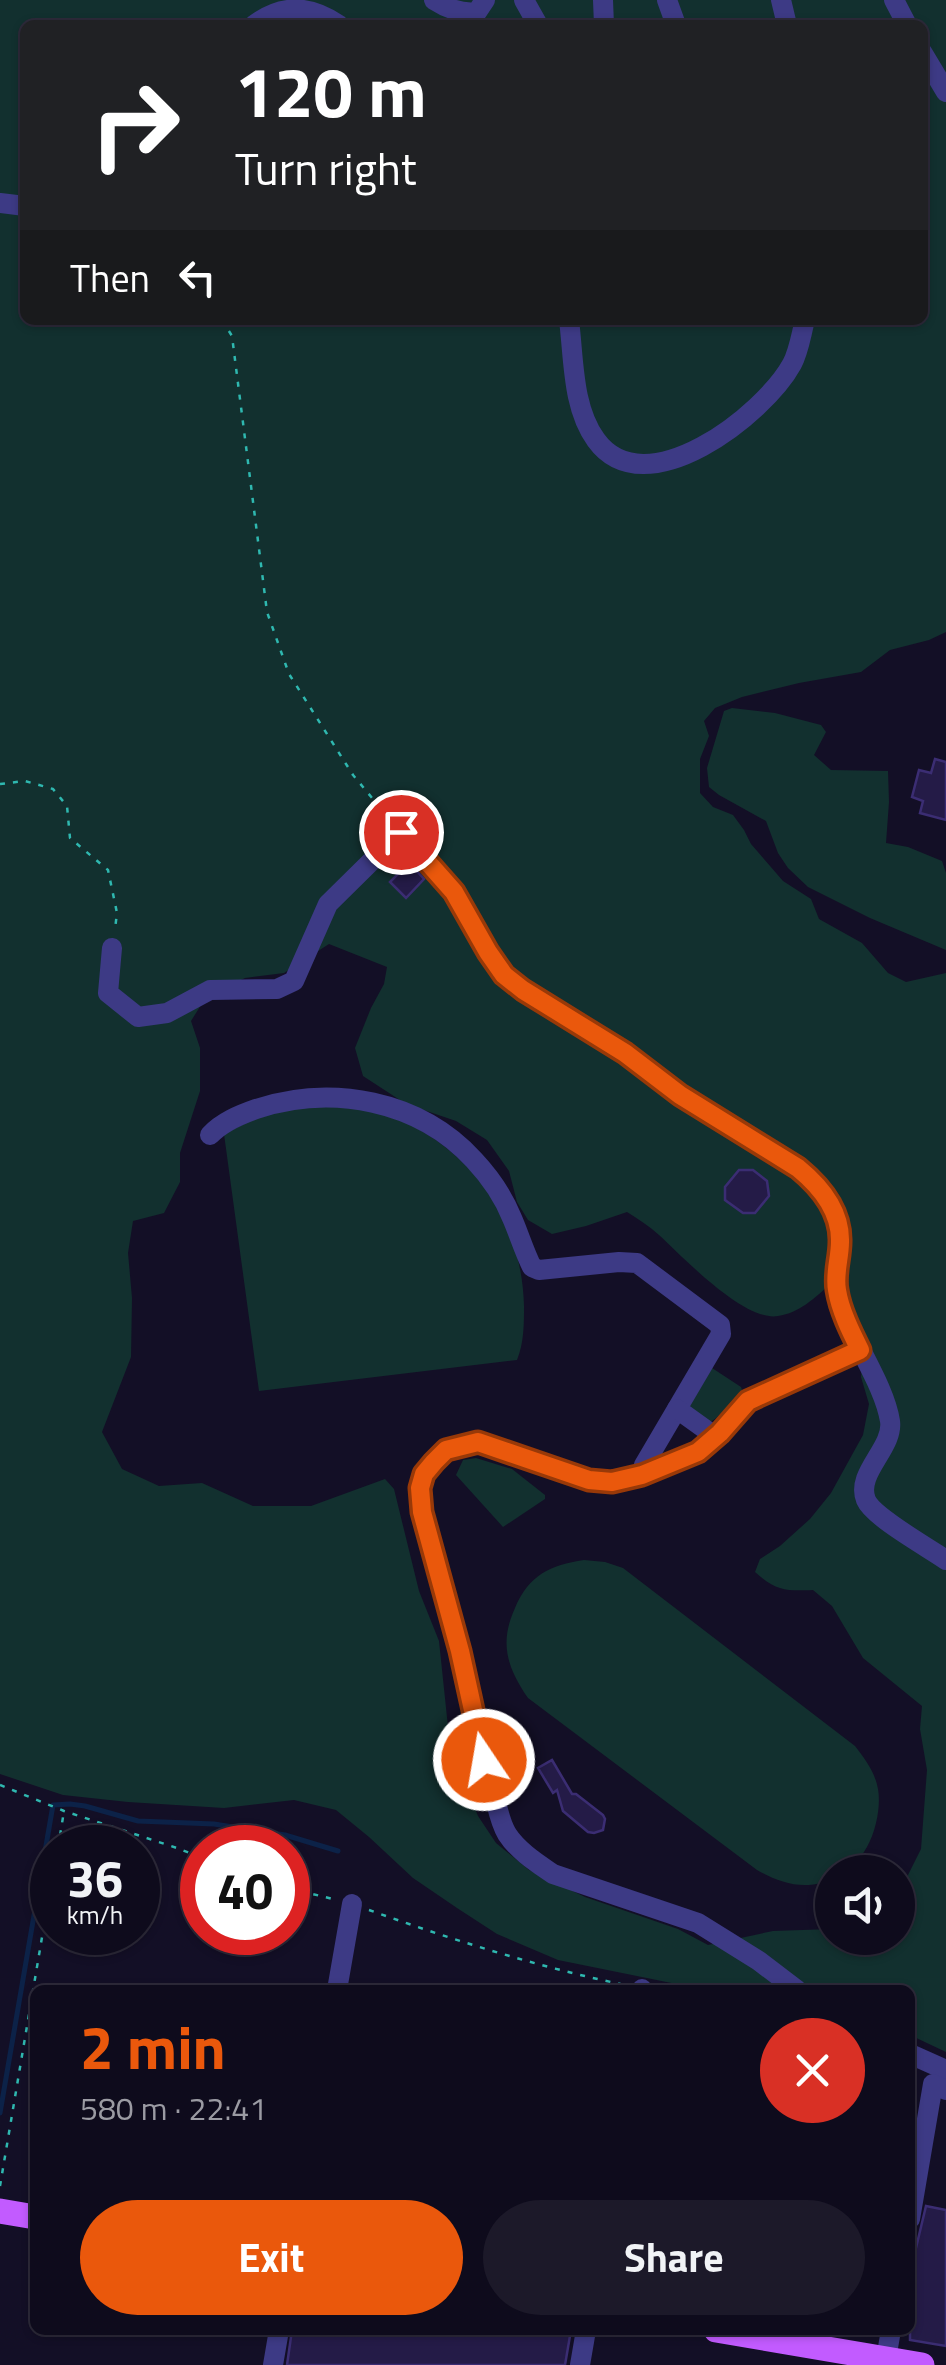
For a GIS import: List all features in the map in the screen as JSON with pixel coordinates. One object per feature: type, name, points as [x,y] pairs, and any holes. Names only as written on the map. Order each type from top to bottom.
[{"type":"main road","points":[[0,2211],[30,2216]]},
{"type":"main road","points":[[742,2335],[886,2363],[922,2365]]},
{"type":"street","points":[[434,0],[465,13],[477,12],[484,0]]},
{"type":"street","points":[[261,20],[306,9],[332,20]]},
{"type":"street","points":[[928,62],[946,92]]},
{"type":"street","points":[[571,325],[584,420],[598,443],[617,458],[638,463],[662,463],[686,456],[726,432],[765,399],[792,364],[803,325]]},
{"type":"street","points":[[112,948],[108,994],[138,1017],[167,1012],[210,990],[277,989],[294,981],[328,904],[401,832],[454,892],[504,975],[814,1181],[839,1224],[837,1292],[890,1422],[864,1487],[866,1502],[946,1560]]},
{"type":"street","points":[[210,1134],[242,1114],[304,1098],[347,1098],[414,1115],[474,1160],[498,1191],[532,1268],[637,1264],[720,1325],[721,1334],[644,1465],[642,1475]]},
{"type":"street","points":[[790,1985],[698,1923],[553,1874],[532,1860],[506,1833],[422,1512],[420,1488],[424,1474],[446,1450],[478,1442],[589,1480],[612,1482],[642,1475],[698,1452],[748,1401],[860,1350]]},
{"type":"street","points":[[677,1409],[716,1437]]},
{"type":"street","points":[[339,1985],[352,1904]]},
{"type":"street","points":[[915,2056],[946,2070]]},
{"type":"street","points":[[915,2190],[933,2084],[946,2090]]},
{"type":"street","points":[[273,2365],[278,2335]]},
{"type":"street","points":[[580,2365],[585,2335]]},
{"type":"street","points":[[886,2363],[890,2335]]},
{"type":"path","points":[[225,325],[232,336],[267,612],[289,674],[354,775],[401,832]]},
{"type":"path","points":[[0,784],[25,780],[53,789],[67,806],[70,838],[108,870],[117,913],[112,948]]},
{"type":"path","points":[[0,1785],[180,1849]]},
{"type":"path","points":[[62,1825],[64,1811]]},
{"type":"path","points":[[310,1894],[450,1939],[621,1985]]},
{"type":"path","points":[[34,1985],[39,1955]]},
{"type":"path","points":[[0,2186],[30,2008]]},
{"type":"green space","points":[[0,0],[946,0],[946,632],[890,650],[861,672],[742,697],[715,708],[704,721],[709,736],[700,759],[700,793],[713,807],[733,815],[751,844],[783,881],[811,899],[819,919],[862,943],[888,973],[906,982],[946,973],[946,2052],[915,2037],[915,1985],[681,1985],[558,1960],[497,1934],[457,1908],[413,1878],[336,1810],[294,1800],[224,1808],[63,1795],[0,1774]],"holes":[[[329,944],[387,967],[384,984],[355,1048],[363,1076],[406,1104],[456,1121],[487,1140],[509,1171],[517,1202],[528,1220],[552,1234],[627,1212],[732,1299],[764,1315],[793,1312],[830,1284],[864,1349],[861,1377],[869,1404],[863,1435],[831,1493],[810,1519],[760,1559],[755,1572],[782,1588],[813,1590],[832,1606],[863,1658],[922,1706],[920,1729],[927,1770],[921,1849],[915,1861],[915,1955],[815,1955],[815,1930],[773,1931],[708,1945],[678,1929],[585,1897],[529,1870],[496,1843],[478,1816],[450,1746],[439,1641],[419,1591],[394,1489],[385,1479],[311,1506],[253,1506],[202,1483],[159,1486],[122,1469],[102,1432],[131,1357],[128,1253],[133,1221],[164,1213],[180,1182],[180,1153],[200,1091],[200,1048],[191,1021],[206,997],[245,978],[284,973]]]},
{"type":"green space","points":[[732,708],[775,713],[821,725],[826,732],[814,755],[831,770],[888,771],[886,843],[942,861],[946,873],[946,950],[808,887],[778,853],[766,821],[709,787],[707,768],[724,711]]},
{"type":"green space","points":[[306,1106],[360,1109],[399,1119],[436,1140],[477,1178],[506,1224],[521,1277],[524,1327],[517,1360],[259,1391],[224,1134],[260,1116]]},
{"type":"green space","points":[[712,1368],[742,1390],[710,1422],[689,1407]]},
{"type":"green space","points":[[476,1458],[512,1469],[545,1499],[503,1527],[456,1475],[463,1460]]},
{"type":"green space","points":[[584,1560],[623,1568],[855,1746],[875,1777],[879,1801],[875,1828],[861,1855],[815,1855],[815,1884],[794,1884],[766,1875],[528,1698],[510,1665],[507,1632],[527,1587],[561,1565]]},
{"type":"building","points":[[935,759],[946,762],[946,820],[920,813],[923,801],[912,797],[919,770],[931,773]]},
{"type":"building","points":[[405,858],[424,879],[406,898],[390,882],[398,874],[394,869]]},
{"type":"building","points":[[739,1170],[753,1170],[767,1181],[769,1196],[755,1213],[743,1213],[725,1200],[725,1187]]},
{"type":"building","points":[[552,1760],[572,1794],[603,1815],[603,1830],[588,1832],[563,1811],[557,1790],[553,1793],[538,1768]]},
{"type":"building","points":[[926,2206],[946,2210],[946,2346],[910,2340],[910,2335],[915,2335],[915,2252]]},
{"type":"building","points":[[291,2335],[570,2335],[565,2365],[287,2365]]},
{"type":"waterway","points":[[0,2113],[53,1805],[85,1806],[138,1821],[214,1824],[285,1835],[338,1851]]},
{"type":"route","points":[[401,832],[454,892],[504,975],[814,1181],[839,1224],[837,1292],[860,1350],[748,1401],[698,1452],[642,1475],[612,1482],[589,1480],[478,1442],[446,1450],[434,1462],[424,1474],[420,1488],[422,1512],[460,1651],[484,1760]]}]
